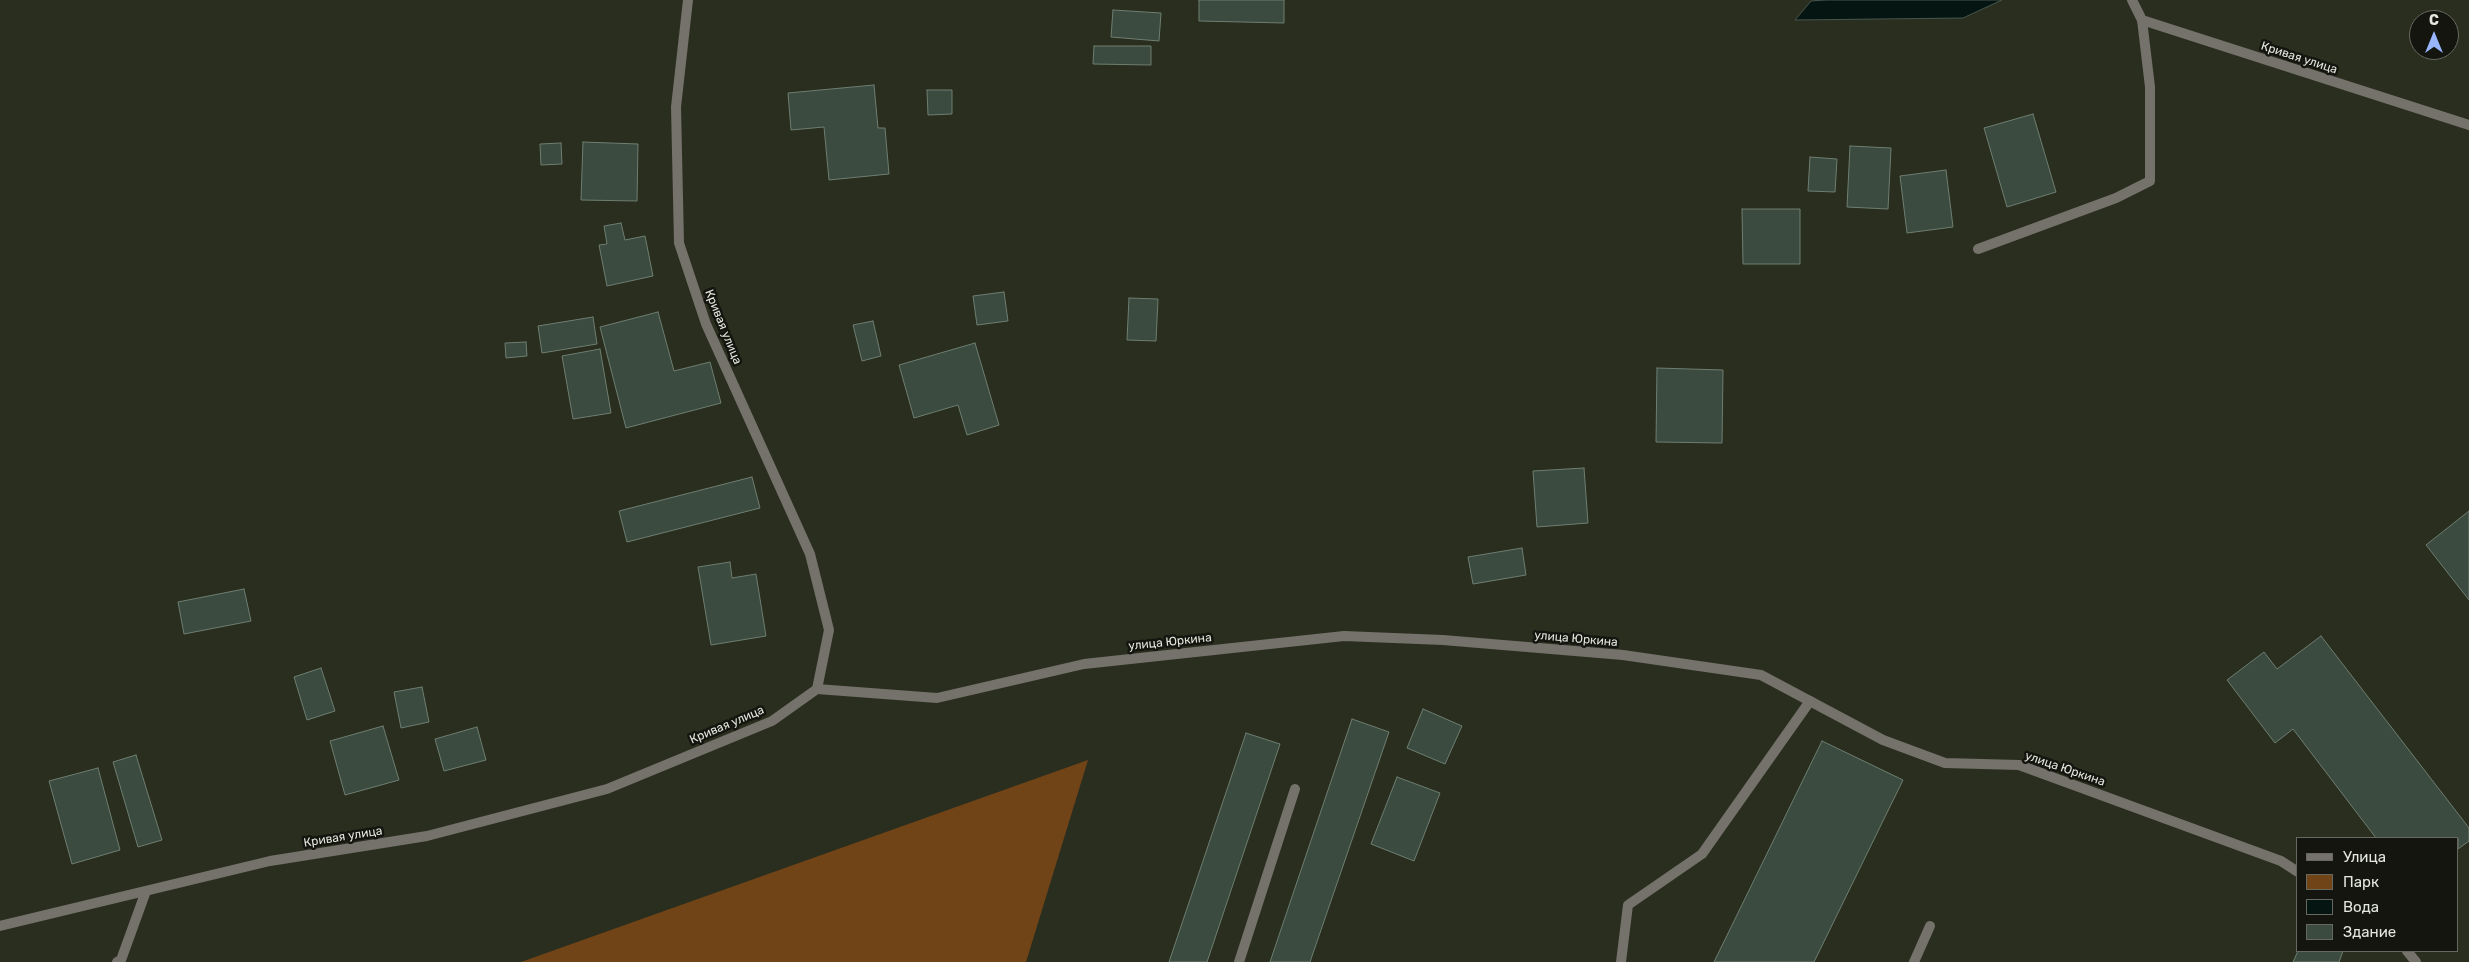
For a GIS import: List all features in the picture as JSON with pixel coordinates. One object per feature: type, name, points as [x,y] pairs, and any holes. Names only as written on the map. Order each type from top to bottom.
[{"type":"street","name":"Кривая улица","points":[[0,926],[270,861],[427,836],[607,789],[772,721],[817,688],[829,630],[810,554],[706,324],[679,243],[676,107],[688,0]]},
{"type":"street","points":[[1978,249],[2116,198],[2150,181],[2150,87],[2142,20],[2132,0]]},
{"type":"street","name":"Кривая улица","points":[[2142,20],[2469,125]]},
{"type":"street","name":"улица Юркина","points":[[817,688],[938,698],[1084,664],[1344,636],[1443,640],[1632,657],[1762,675],[1883,740],[1945,763],[2019,765],[2281,861],[2296,871]]},
{"type":"street","points":[[1622,962],[1628,905],[1702,854],[1810,701]]},
{"type":"street","points":[[1239,962],[1295,789]]},
{"type":"street","points":[[117,962],[121,960],[146,891]]},
{"type":"street","points":[[1914,962],[1930,926]]},
{"type":"street","points":[[2407,952],[2416,962]]},
{"type":"green space","points":[[1088,760],[1026,962],[521,962]]},
{"type":"water","points":[[2002,0],[1963,18],[1795,20],[1811,1]]},
{"type":"building","points":[[1199,0],[1284,0],[1284,23],[1199,21]]},
{"type":"building","points":[[1113,10],[1161,13],[1159,41],[1111,37]]},
{"type":"building","points":[[1094,46],[1151,46],[1151,65],[1093,64]]},
{"type":"building","points":[[874,85],[878,128],[885,128],[889,174],[829,180],[824,127],[791,130],[788,93]]},
{"type":"building","points":[[927,90],[952,90],[952,114],[928,115]]},
{"type":"building","points":[[2033,114],[2056,192],[2007,207],[1984,128]]},
{"type":"building","points":[[583,142],[638,144],[637,201],[581,200]]},
{"type":"building","points":[[561,143],[562,164],[541,165],[540,144]]},
{"type":"building","points":[[1850,146],[1891,148],[1888,209],[1847,207]]},
{"type":"building","points":[[1810,157],[1837,159],[1835,192],[1808,191]]},
{"type":"building","points":[[1946,170],[1953,227],[1907,233],[1900,176]]},
{"type":"building","points":[[1742,209],[1800,209],[1800,264],[1743,264]]},
{"type":"building","points":[[621,223],[625,240],[645,236],[653,276],[607,286],[599,245],[607,244],[604,226]]},
{"type":"building","points":[[1004,292],[1008,321],[977,325],[973,296]]},
{"type":"building","points":[[1129,298],[1158,299],[1156,341],[1127,340]]},
{"type":"building","points":[[658,312],[674,371],[710,362],[721,403],[626,428],[600,327]]},
{"type":"building","points":[[593,317],[597,344],[542,353],[538,326]]},
{"type":"building","points":[[873,321],[881,356],[862,361],[853,325]]},
{"type":"building","points":[[526,342],[527,356],[506,358],[505,343]]},
{"type":"building","points":[[975,343],[999,425],[967,435],[958,405],[914,418],[899,365]]},
{"type":"building","points":[[600,349],[611,413],[573,419],[562,356]]},
{"type":"building","points":[[1657,368],[1723,370],[1722,443],[1656,442]]},
{"type":"building","points":[[1584,468],[1588,523],[1537,527],[1533,471]]},
{"type":"building","points":[[752,477],[760,508],[627,542],[619,511]]},
{"type":"building","points":[[2469,511],[2469,600],[2426,545]]},
{"type":"building","points":[[1522,548],[1526,575],[1473,584],[1468,557]]},
{"type":"building","points":[[730,562],[732,578],[756,574],[766,636],[711,645],[698,567]]},
{"type":"building","points":[[244,589],[251,621],[184,634],[178,602]]},
{"type":"building","points":[[2321,636],[2469,828],[2469,841],[2459,848],[2459,837],[2375,837],[2293,729],[2275,743],[2227,680],[2264,652],[2277,669]]},
{"type":"building","points":[[321,668],[335,711],[307,720],[294,677]]},
{"type":"building","points":[[422,687],[429,722],[401,728],[394,692]]},
{"type":"building","points":[[1423,709],[1462,726],[1445,764],[1407,748]]},
{"type":"building","points":[[1352,719],[1389,732],[1310,962],[1270,962]]},
{"type":"building","points":[[383,726],[399,780],[345,795],[330,741]]},
{"type":"building","points":[[477,727],[486,760],[444,771],[435,739]]},
{"type":"building","points":[[1246,733],[1280,744],[1207,962],[1169,962]]},
{"type":"building","points":[[1822,741],[1903,780],[1814,962],[1714,962]]},
{"type":"building","points":[[136,755],[162,840],[138,847],[113,762]]},
{"type":"building","points":[[98,768],[120,850],[72,864],[49,781]]},
{"type":"building","points":[[1397,777],[1440,793],[1414,861],[1371,844]]},
{"type":"building","points":[[2298,952],[2343,952],[2339,962],[2293,962]]}]
